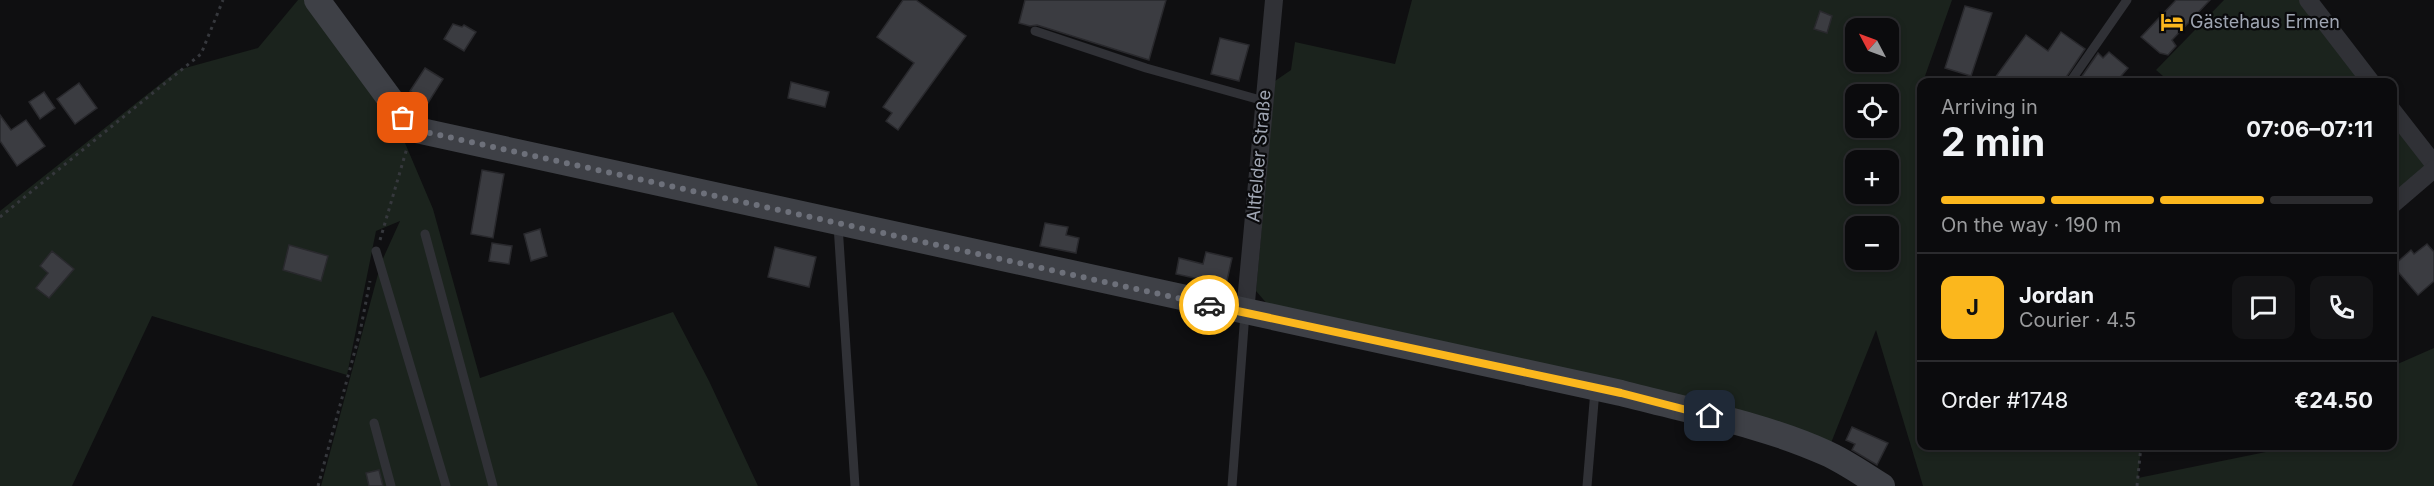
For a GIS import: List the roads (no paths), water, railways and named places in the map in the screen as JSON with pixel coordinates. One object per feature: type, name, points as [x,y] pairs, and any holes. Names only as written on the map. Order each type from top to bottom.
[{"type":"street","points":[[317,0],[412,129],[1595,388],[1732,422],[1792,441],[1827,453],[1882,486]]},
{"type":"street","name":"Altfelder Straße","points":[[1245,313],[1274,0]]},
{"type":"street","points":[[2308,0],[2368,78]]},
{"type":"street","points":[[2397,116],[2434,164]]},
{"type":"street","points":[[2397,201],[2434,169]]},
{"type":"lane","points":[[2073,78],[2127,0]]},
{"type":"lane","points":[[1035,31],[1146,68],[1264,101]]},
{"type":"lane","points":[[838,223],[855,486]]},
{"type":"lane","points":[[425,234],[493,486]]},
{"type":"lane","points":[[376,251],[446,486]]},
{"type":"lane","name":"Altfelder Straße","points":[[1232,486],[1245,313]]},
{"type":"lane","points":[[1587,486],[1595,388]]},
{"type":"lane","points":[[374,423],[391,486]]},
{"type":"place","name":"Gästehaus Ermen","points":[[2172,22]]}]
